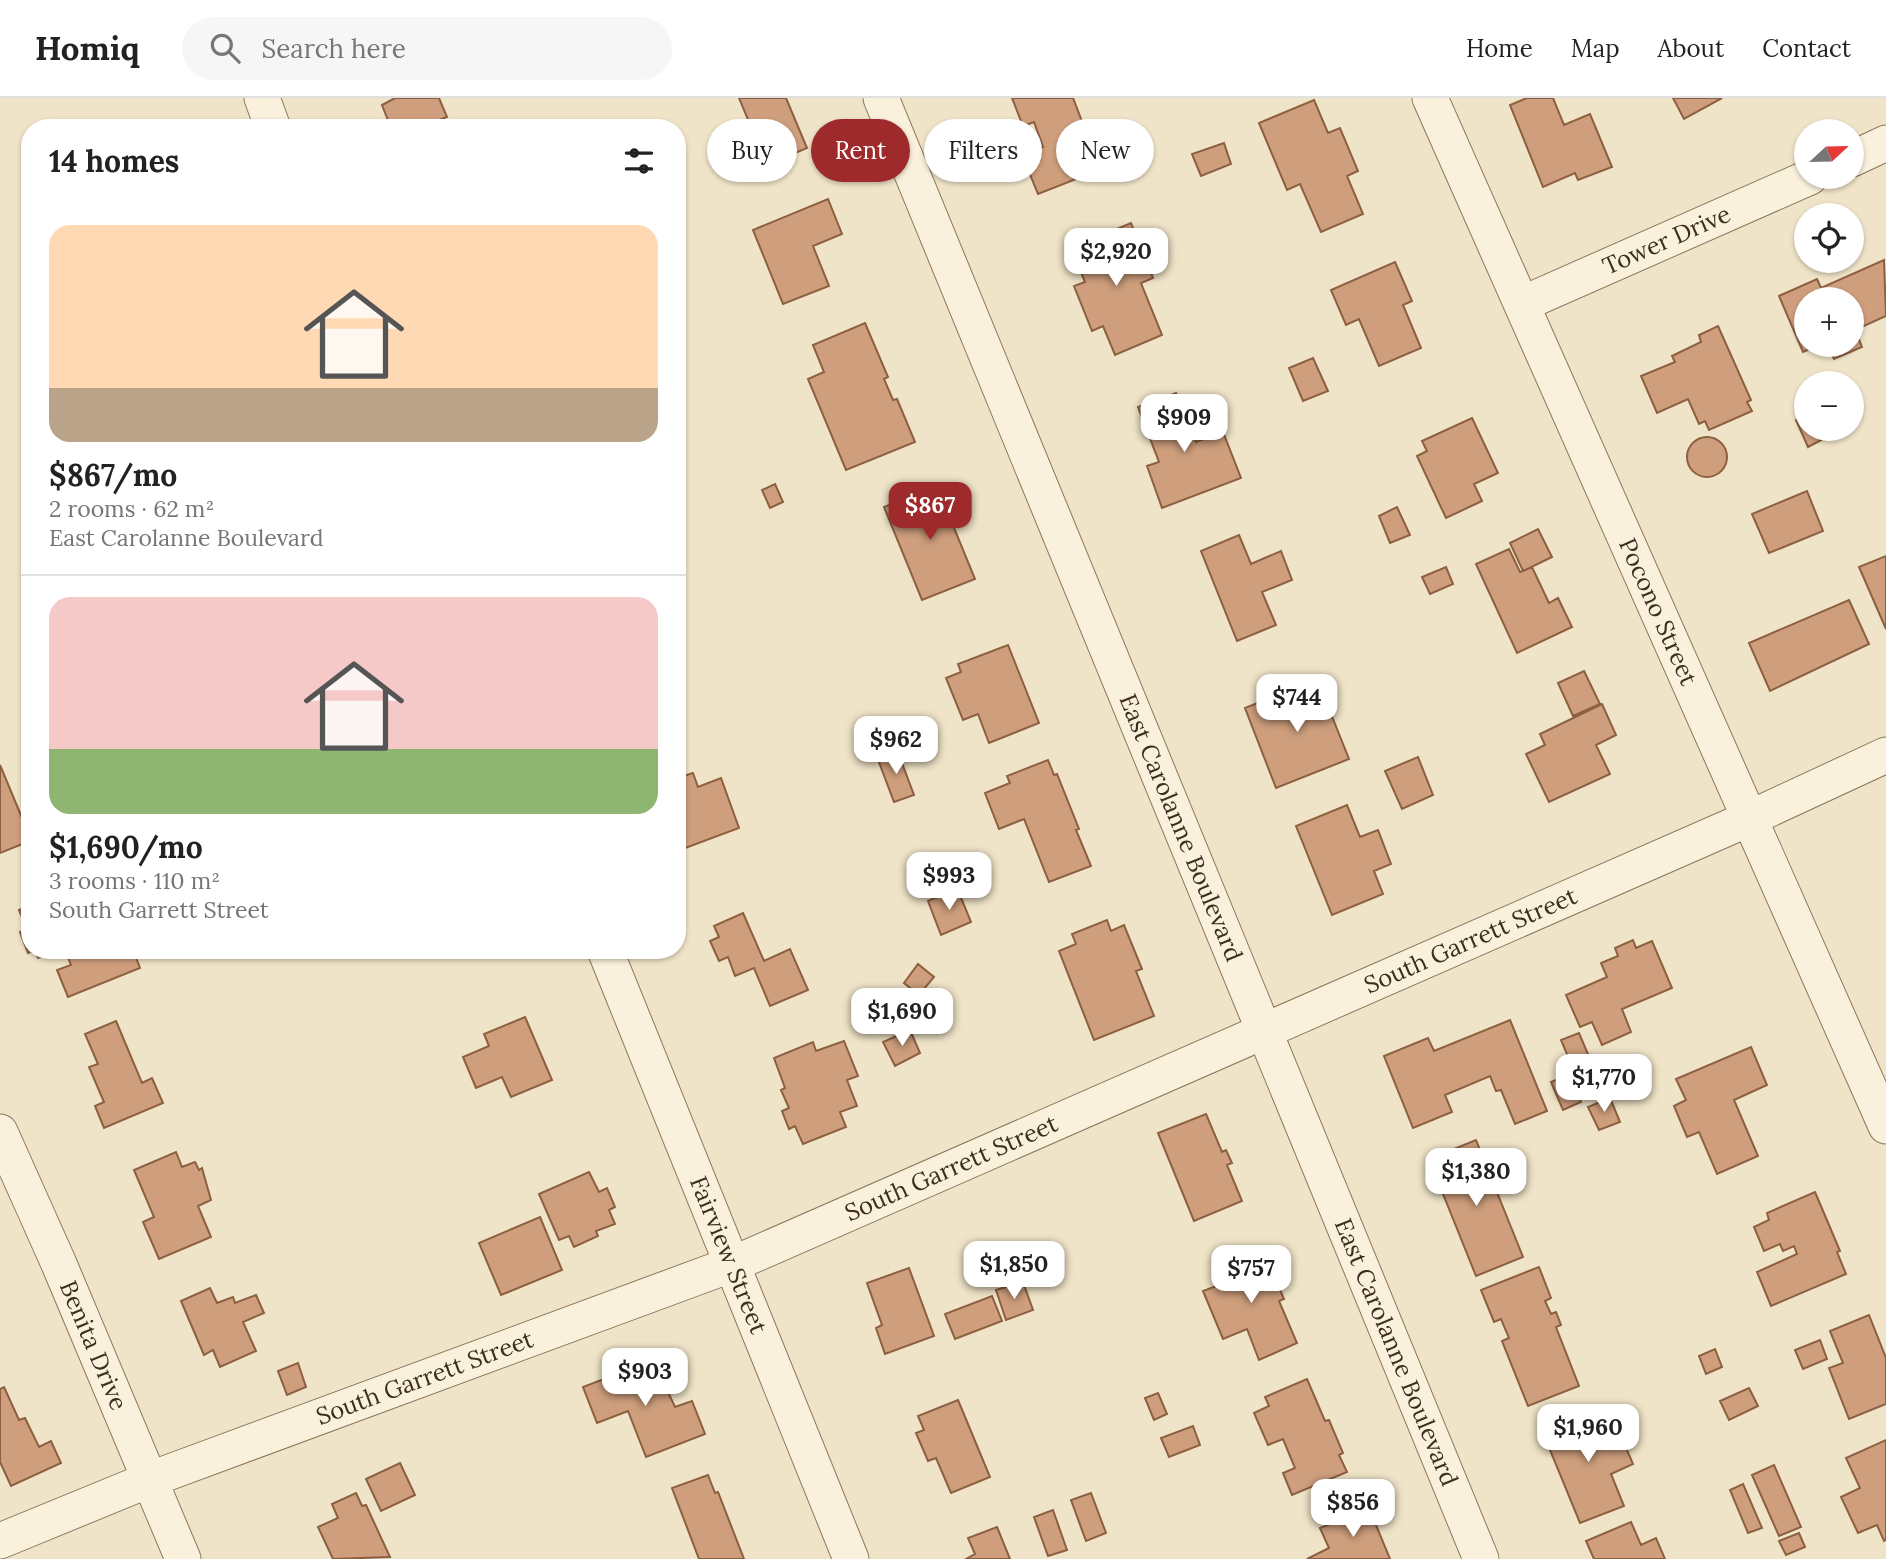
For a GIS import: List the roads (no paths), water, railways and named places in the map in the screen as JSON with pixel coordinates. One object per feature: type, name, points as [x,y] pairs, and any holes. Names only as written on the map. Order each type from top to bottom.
[{"type":"street","points":[[261,98],[269,119]]},
{"type":"street","name":"East Carolanne Boulevard","points":[[881,98],[1481,1559]]},
{"type":"street","name":"Pocono Street","points":[[1430,98],[1886,1126]]},
{"type":"street","points":[[1864,153],[1886,143]]},
{"type":"street","name":"Tower Drive","points":[[1522,304],[1794,184]]},
{"type":"street","name":"South Garrett Street","points":[[0,1541],[151,1479],[733,1264],[1748,819],[1886,755]]},
{"type":"street","name":"Fairview Street","points":[[609,959],[851,1559]]},
{"type":"street","name":"Benita Drive","points":[[0,1132],[151,1479],[183,1559]]}]
